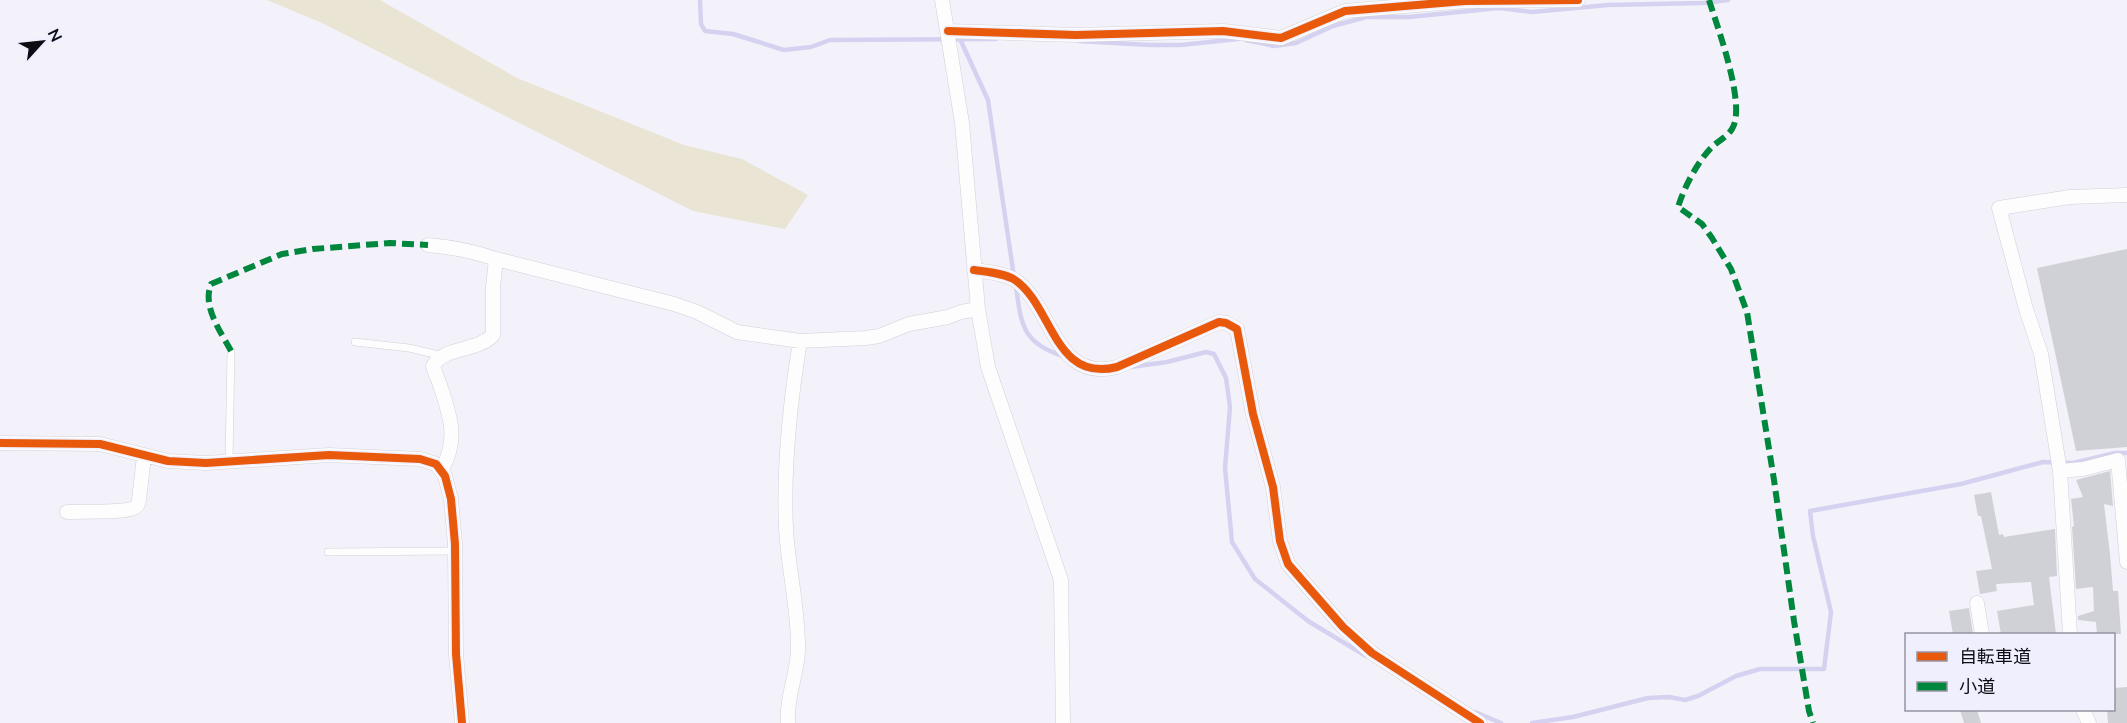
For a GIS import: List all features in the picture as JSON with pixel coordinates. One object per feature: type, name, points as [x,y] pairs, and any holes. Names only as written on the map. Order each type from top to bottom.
[{"type":"street","points":[[942,0],[962,123],[978,309],[988,367],[1061,580],[1064,723]]},
{"type":"street","points":[[948,31],[1076,34],[1223,32],[1281,38],[1345,11],[1465,1],[1578,0]]},
{"type":"street","points":[[2070,633],[2060,471],[2041,354],[2026,309],[1999,208],[2070,197],[2127,195]]},
{"type":"street","points":[[428,244],[455,247],[496,260],[674,304],[697,312],[737,332],[800,341],[879,336],[909,324],[978,309]]},
{"type":"street","points":[[442,469],[449,458],[453,440],[447,406],[433,370],[435,363],[443,356],[476,346],[493,335],[496,260]]},
{"type":"street","points":[[974,270],[992,272],[1014,280],[1030,296],[1063,351],[1089,368],[1103,371],[1117,367],[1219,322],[1226,322],[1237,329],[1253,414],[1273,487],[1280,541],[1288,564],[1343,627],[1372,653],[1480,723]]},
{"type":"street","points":[[788,723],[789,699],[798,652],[787,552],[785,492],[789,411],[800,341]]},
{"type":"street","points":[[0,443],[100,444],[168,461],[206,463],[363,455],[420,459],[436,464],[442,469],[449,492],[455,551],[456,654],[462,723]]},
{"type":"street","points":[[67,512],[121,510],[137,506],[140,500],[144,456]]},
{"type":"street","points":[[2060,471],[2083,469],[2122,460],[2127,562]]},
{"type":"street","points":[[1977,603],[1982,633]]},
{"type":"lane","points":[[355,342],[399,346],[443,356]]},
{"type":"lane","points":[[229,461],[231,351]]},
{"type":"lane","points":[[328,552],[455,551]]},
{"type":"shaded area","points":[[267,0],[380,0],[517,78],[684,145],[742,159],[808,195],[785,229],[693,211],[322,23]]},
{"type":"building","points":[[2127,249],[2127,447],[2076,451],[2037,268]]},
{"type":"building","points":[[2110,471],[2113,506],[2104,504],[2113,591],[2118,591],[2121,634],[2097,633],[2096,622],[2078,620],[2078,616],[2094,611],[2093,587],[2076,589],[2071,499],[2083,497],[2076,480]]},
{"type":"building","points":[[1991,492],[1999,535],[2003,534],[2004,537],[2055,529],[2057,576],[2049,577],[2056,633],[2001,633],[1997,611],[2034,605],[2031,582],[1996,584],[1997,591],[1980,594],[1976,571],[1992,569],[1981,516],[1978,516],[1974,495]]},
{"type":"building","points":[[1969,608],[1973,633],[1953,633],[1949,611]]},
{"type":"building","points":[[2127,687],[2127,723],[2108,723],[2107,711],[2115,711],[2115,688]]},
{"type":"building","points":[[1960,711],[1977,711],[1981,723],[1964,723]]},
{"type":"waterway","points":[[700,0],[701,24],[705,31],[733,34],[784,50],[811,47],[830,40],[996,39]]},
{"type":"waterway","points":[[1246,40],[1274,46],[1296,43],[1333,26],[1366,17],[1409,17],[1499,8],[1532,12],[1608,5],[1703,3],[1728,0]]},
{"type":"waterway","points":[[960,39],[988,100],[1014,277]]},
{"type":"waterway","points":[[1079,41],[1181,45],[1238,39]]},
{"type":"waterway","points":[[1016,286],[1022,321],[1031,338],[1049,351],[1063,356]]},
{"type":"waterway","points":[[1130,367],[1167,362],[1206,352],[1214,354],[1226,378],[1230,407],[1225,468],[1232,542],[1255,579],[1308,621],[1366,656]]},
{"type":"waterway","points":[[1532,723],[1573,717],[1648,698],[1669,697],[1685,700],[1698,696],[1736,676],[1760,669],[1824,669],[1831,612],[1813,536],[1810,511],[1961,484],[2043,462],[2073,463],[2115,453],[2127,453]]},
{"type":"waterway","points":[[1475,712],[1501,723]]},
{"type":"marked path","points":[[1709,0],[1729,66],[1736,103],[1736,118],[1730,132],[1706,153],[1696,168],[1678,207],[1702,224],[1712,238],[1731,269],[1747,312],[1794,621],[1813,723]]},
{"type":"marked path","points":[[231,351],[211,310],[209,302],[211,284],[282,254],[313,249],[390,243],[428,245]]},
{"type":"cycle path","points":[[948,31],[1076,35],[1223,31],[1281,38],[1345,11],[1465,1],[1578,0]]},
{"type":"cycle path","points":[[974,270],[1001,274],[1015,280],[1028,292],[1067,353],[1080,364],[1096,369],[1117,367],[1219,322],[1237,329],[1253,414],[1273,487],[1280,541],[1288,564],[1343,627],[1372,653],[1480,723]]},
{"type":"cycle path","points":[[0,443],[100,444],[168,461],[206,463],[329,455],[420,459],[436,464],[445,476],[451,499],[455,544],[456,654],[462,723]]}]
